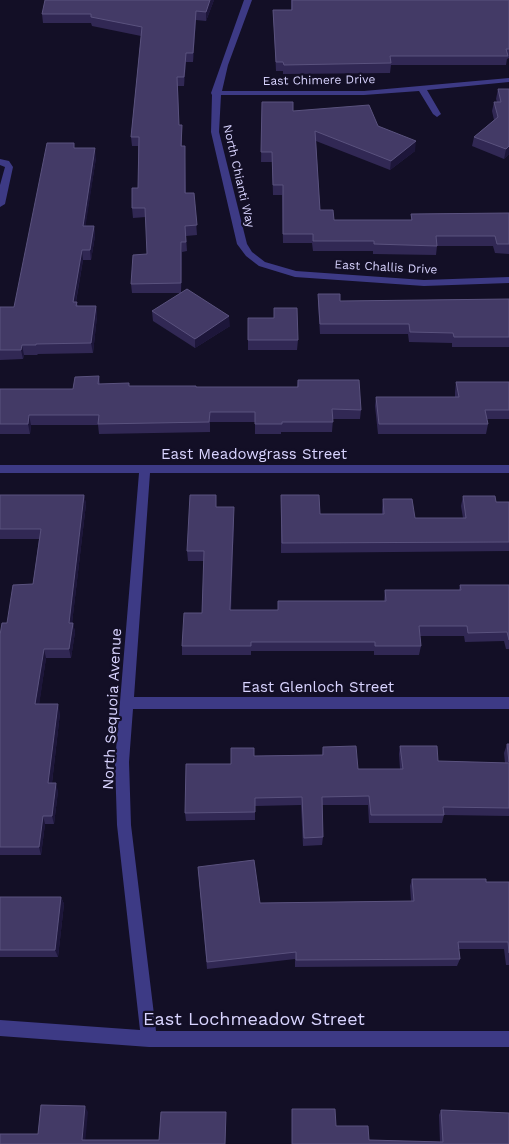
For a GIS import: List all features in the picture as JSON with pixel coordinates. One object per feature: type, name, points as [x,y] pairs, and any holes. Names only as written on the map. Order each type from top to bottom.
[{"type":"street","name":"North Chianti Way","points":[[248,0],[215,93],[213,115],[215,132],[242,244],[249,254],[262,264]]},
{"type":"street","name":"East Chimere Drive","points":[[215,93],[364,93],[509,80]]},
{"type":"street","points":[[422,88],[437,114]]},
{"type":"street","points":[[0,162],[6,163],[9,167],[0,204]]},
{"type":"street","name":"East Challis Drive","points":[[262,264],[294,274],[424,283],[509,280]]},
{"type":"street","name":"East Meadowgrass Street","points":[[0,469],[509,469]]},
{"type":"street","name":"North Sequoia Avenue","points":[[145,469],[122,762],[124,825],[149,1039]]},
{"type":"street","name":"East Glenloch Street","points":[[126,704],[509,703]]},
{"type":"street","name":"East Lochmeadow Street","points":[[0,1028],[149,1039],[509,1039]]},
{"type":"building","points":[[45,0],[210,0],[206,12],[196,11],[193,53],[186,53],[184,77],[177,77],[179,125],[182,125],[181,146],[185,146],[185,193],[194,193],[197,225],[185,226],[186,242],[181,242],[181,283],[131,284],[133,255],[147,254],[145,208],[132,208],[132,188],[138,188],[139,137],[131,137],[142,27],[91,17],[91,14],[42,14]]},
{"type":"building","points":[[292,0],[509,0],[509,49],[506,49],[508,56],[390,56],[391,63],[284,65],[283,62],[276,62],[273,10],[292,10]]},
{"type":"building","points":[[498,89],[509,89],[509,146],[506,149],[474,137],[498,117],[494,102],[501,102]]},
{"type":"building","points":[[262,102],[293,102],[293,111],[369,105],[378,126],[416,141],[391,161],[315,131],[320,210],[333,210],[334,220],[412,220],[411,214],[509,213],[509,244],[497,244],[495,236],[436,236],[437,246],[374,244],[374,241],[313,241],[313,234],[283,234],[283,185],[273,185],[272,152],[261,152]]},
{"type":"building","points":[[47,143],[74,143],[74,148],[95,148],[83,226],[94,226],[90,250],[82,250],[73,302],[77,302],[76,306],[96,306],[91,343],[22,345],[21,350],[0,350],[0,307],[14,307]]},
{"type":"building","points":[[187,289],[229,316],[195,339],[152,311]]},
{"type":"building","points":[[318,294],[340,294],[340,301],[509,299],[509,337],[454,337],[453,333],[410,332],[409,324],[320,324]]},
{"type":"building","points":[[274,308],[297,308],[298,340],[248,340],[248,318],[274,318]]},
{"type":"building","points":[[99,376],[98,384],[129,383],[129,386],[298,387],[298,380],[359,380],[361,410],[332,409],[333,422],[282,422],[282,424],[255,424],[255,412],[210,412],[209,422],[98,424],[99,415],[29,415],[28,424],[0,424],[0,389],[73,389],[75,377]]},
{"type":"building","points":[[456,382],[509,382],[509,410],[485,410],[488,424],[379,424],[376,397],[459,397]]},
{"type":"building","points":[[0,495],[84,495],[69,623],[73,623],[69,649],[44,649],[35,704],[58,704],[48,783],[56,783],[52,816],[43,816],[39,847],[0,847],[0,635],[2,623],[7,623],[13,585],[33,584],[41,529],[0,529]]},
{"type":"building","points":[[190,495],[216,495],[216,507],[234,507],[230,610],[278,610],[278,601],[386,601],[385,590],[461,590],[460,585],[509,585],[509,640],[507,632],[468,633],[467,626],[419,626],[421,646],[375,646],[375,642],[251,642],[251,646],[182,646],[184,613],[202,613],[204,551],[187,551]]},
{"type":"building","points":[[281,495],[319,495],[320,514],[384,514],[383,499],[412,499],[415,518],[466,518],[463,496],[495,496],[496,502],[509,502],[509,542],[282,543]]},
{"type":"building","points":[[507,744],[509,744],[509,762]]},
{"type":"building","points":[[356,746],[358,769],[403,769],[400,746],[437,746],[438,761],[509,763],[509,808],[443,807],[444,815],[371,815],[369,796],[322,797],[323,837],[304,838],[302,797],[255,798],[255,812],[185,813],[186,764],[231,764],[231,748],[254,748],[254,756],[323,755],[323,747]]},
{"type":"building","points":[[254,860],[260,903],[414,901],[412,879],[486,879],[486,882],[509,882],[509,953],[508,942],[458,942],[460,959],[296,960],[296,952],[207,962],[198,867]]},
{"type":"building","points":[[0,897],[61,897],[55,950],[0,950]]},
{"type":"building","points":[[41,1105],[85,1106],[82,1140],[159,1140],[161,1112],[226,1112],[225,1144],[0,1144],[0,1134],[38,1134]]},
{"type":"building","points":[[292,1109],[335,1109],[336,1126],[368,1126],[369,1140],[443,1142],[441,1110],[509,1113],[509,1144],[292,1144]]}]
